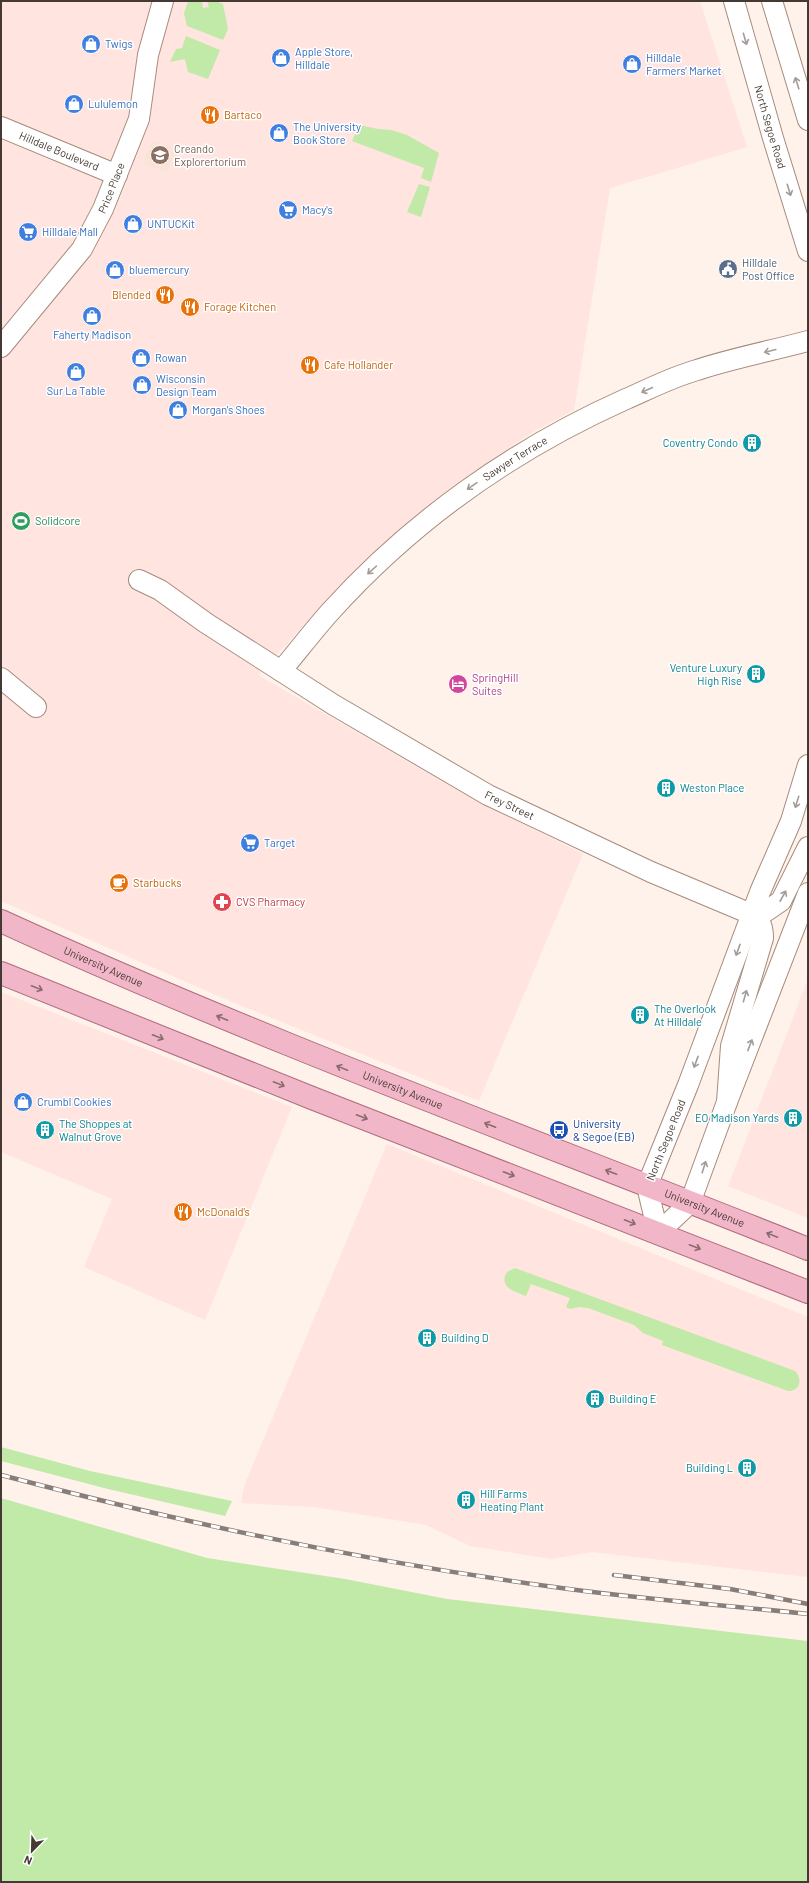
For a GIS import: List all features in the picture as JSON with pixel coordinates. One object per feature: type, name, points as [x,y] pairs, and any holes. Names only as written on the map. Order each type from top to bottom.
[{"type":"main road","name":"University Avenue","points":[[1,921],[136,981],[310,1054],[808,1249]]},
{"type":"main road","points":[[1,973],[166,1040],[808,1292]]},
{"type":"main road","points":[[756,1271],[808,1296]]},
{"type":"street","name":"Price Place","points":[[1,347],[82,249],[93,229],[117,175],[139,119],[147,62],[163,1]]},
{"type":"street","name":"North Segoe Road","points":[[734,1],[808,251]]},
{"type":"street","points":[[772,1],[808,120]]},
{"type":"street","name":"Hilldale Boulevard","points":[[1,127],[117,175]]},
{"type":"street","name":"Sawyer Terrace","points":[[281,671],[330,613],[366,576],[412,533],[460,495],[532,447],[586,417],[696,370],[808,341]]},
{"type":"street","name":"Frey Street","points":[[138,580],[160,590],[206,623],[334,705],[488,795],[651,872],[751,914]]},
{"type":"street","points":[[1,678],[36,707]]},
{"type":"street","name":"North Segoe Road","points":[[658,1233],[647,1186],[688,1085],[751,914],[791,821],[808,765]]},
{"type":"street","points":[[751,914],[765,912],[781,901],[808,847]]},
{"type":"street","points":[[658,1233],[690,1203],[727,1102],[801,934],[808,893]]},
{"type":"street","points":[[727,1102],[731,1046],[763,938],[761,922],[751,914]]},
{"type":"shaded area","points":[[1,1],[700,1],[747,147],[610,188],[574,410],[535,431],[504,451],[448,490],[411,520],[348,578],[258,675],[460,792],[583,854],[479,1101],[232,1002],[1,901]]},
{"type":"shaded area","name":"Creando Explorertorium","points":[[152,140],[176,149],[167,172],[146,165],[147,160],[144,161]]},
{"type":"shaded area","points":[[808,979],[808,1218],[728,1186]]},
{"type":"shaded area","points":[[1,992],[292,1107],[205,1320],[84,1267],[112,1199],[1,1152]]},
{"type":"shaded area","points":[[387,1144],[808,1317],[808,1577],[592,1552],[552,1559],[470,1546],[426,1525],[315,1507],[241,1503],[244,1486]]},
{"type":"green space","points":[[202,1],[203,8],[209,7],[207,1],[215,1],[223,4],[228,29],[223,40],[187,26],[184,13],[188,2]]},
{"type":"green space","points":[[186,36],[220,50],[208,79],[188,72],[185,59],[170,62],[176,49],[182,48]]},
{"type":"green space","points":[[359,125],[391,130],[407,135],[439,153],[431,182],[421,178],[424,168],[352,141]]},
{"type":"green space","points":[[419,184],[430,187],[421,217],[407,212]]},
{"type":"green space","points":[[515,1268],[795,1371],[799,1378],[798,1387],[788,1391],[662,1345],[663,1341],[643,1333],[634,1325],[588,1308],[579,1307],[570,1309],[566,1307],[570,1298],[531,1284],[526,1296],[517,1293],[509,1288],[505,1282],[507,1272]]},
{"type":"green space","points":[[1,1447],[90,1471],[232,1501],[225,1516],[108,1489],[1,1461]]},
{"type":"green space","points":[[1,1498],[207,1558],[345,1579],[447,1599],[808,1641],[808,1882],[1,1882]]},
{"type":"railway","points":[[1,1475],[69,1493],[207,1525],[276,1540],[415,1566],[586,1591],[808,1614]]},
{"type":"railway","points":[[614,1575],[730,1589],[808,1604]]},
{"type":"place","name":"Twigs","points":[[91,44]]},
{"type":"place","name":"Apple Store, Hilldale","points":[[281,58]]},
{"type":"place","name":"Hilldale Farmers' Market","points":[[632,64]]},
{"type":"place","name":"Lululemon","points":[[74,104]]},
{"type":"place","name":"Bartaco","points":[[210,115]]},
{"type":"place","name":"The University Book Store","points":[[279,133]]},
{"type":"place","name":"Creando Explorertorium","points":[[160,155]]},
{"type":"place","name":"Macy's","points":[[288,210]]},
{"type":"place","name":"UNTUCKit","points":[[133,224]]},
{"type":"place","name":"Hilldale Mall","points":[[28,232]]},
{"type":"place","name":"Hilldale Post Office","points":[[728,269]]},
{"type":"place","name":"bluemercury","points":[[115,270]]},
{"type":"place","name":"Blended","points":[[165,295]]},
{"type":"place","name":"Forage Kitchen","points":[[190,307]]},
{"type":"place","name":"Faherty Madison","points":[[92,316]]},
{"type":"place","name":"Rowan","points":[[141,358]]},
{"type":"place","name":"Cafe Hollander","points":[[310,365]]},
{"type":"place","name":"Sur La Table","points":[[76,372]]},
{"type":"place","name":"Wisconsin Design Team","points":[[142,385]]},
{"type":"place","name":"Morgan's Shoes","points":[[178,410]]},
{"type":"place","name":"Coventry Condo","points":[[752,443]]},
{"type":"place","name":"Solidcore","points":[[21,521]]},
{"type":"place","name":"Venture Luxury High Rise","points":[[756,674]]},
{"type":"place","name":"SpringHill Suites","points":[[458,684]]},
{"type":"place","name":"Weston Place","points":[[666,788]]},
{"type":"place","name":"Target","points":[[250,843]]},
{"type":"place","name":"Starbucks","points":[[119,883]]},
{"type":"place","name":"CVS Pharmacy","points":[[222,902]]},
{"type":"place","name":"The Overlook At Hilldale","points":[[640,1015]]},
{"type":"place","name":"Crumbl Cookies","points":[[23,1102]]},
{"type":"place","name":"EO Madison Yards","points":[[793,1118]]},
{"type":"place","name":"The Shoppes at Walnut Grove","points":[[45,1130]]},
{"type":"place","name":"University & Segoe (EB)","points":[[559,1130]]},
{"type":"place","name":"McDonald's","points":[[183,1212]]},
{"type":"place","name":"Building D","points":[[427,1338]]},
{"type":"place","name":"Building E","points":[[595,1399]]},
{"type":"place","name":"Building L","points":[[747,1468]]},
{"type":"place","name":"Hill Farms Heating Plant","points":[[466,1500]]}]
